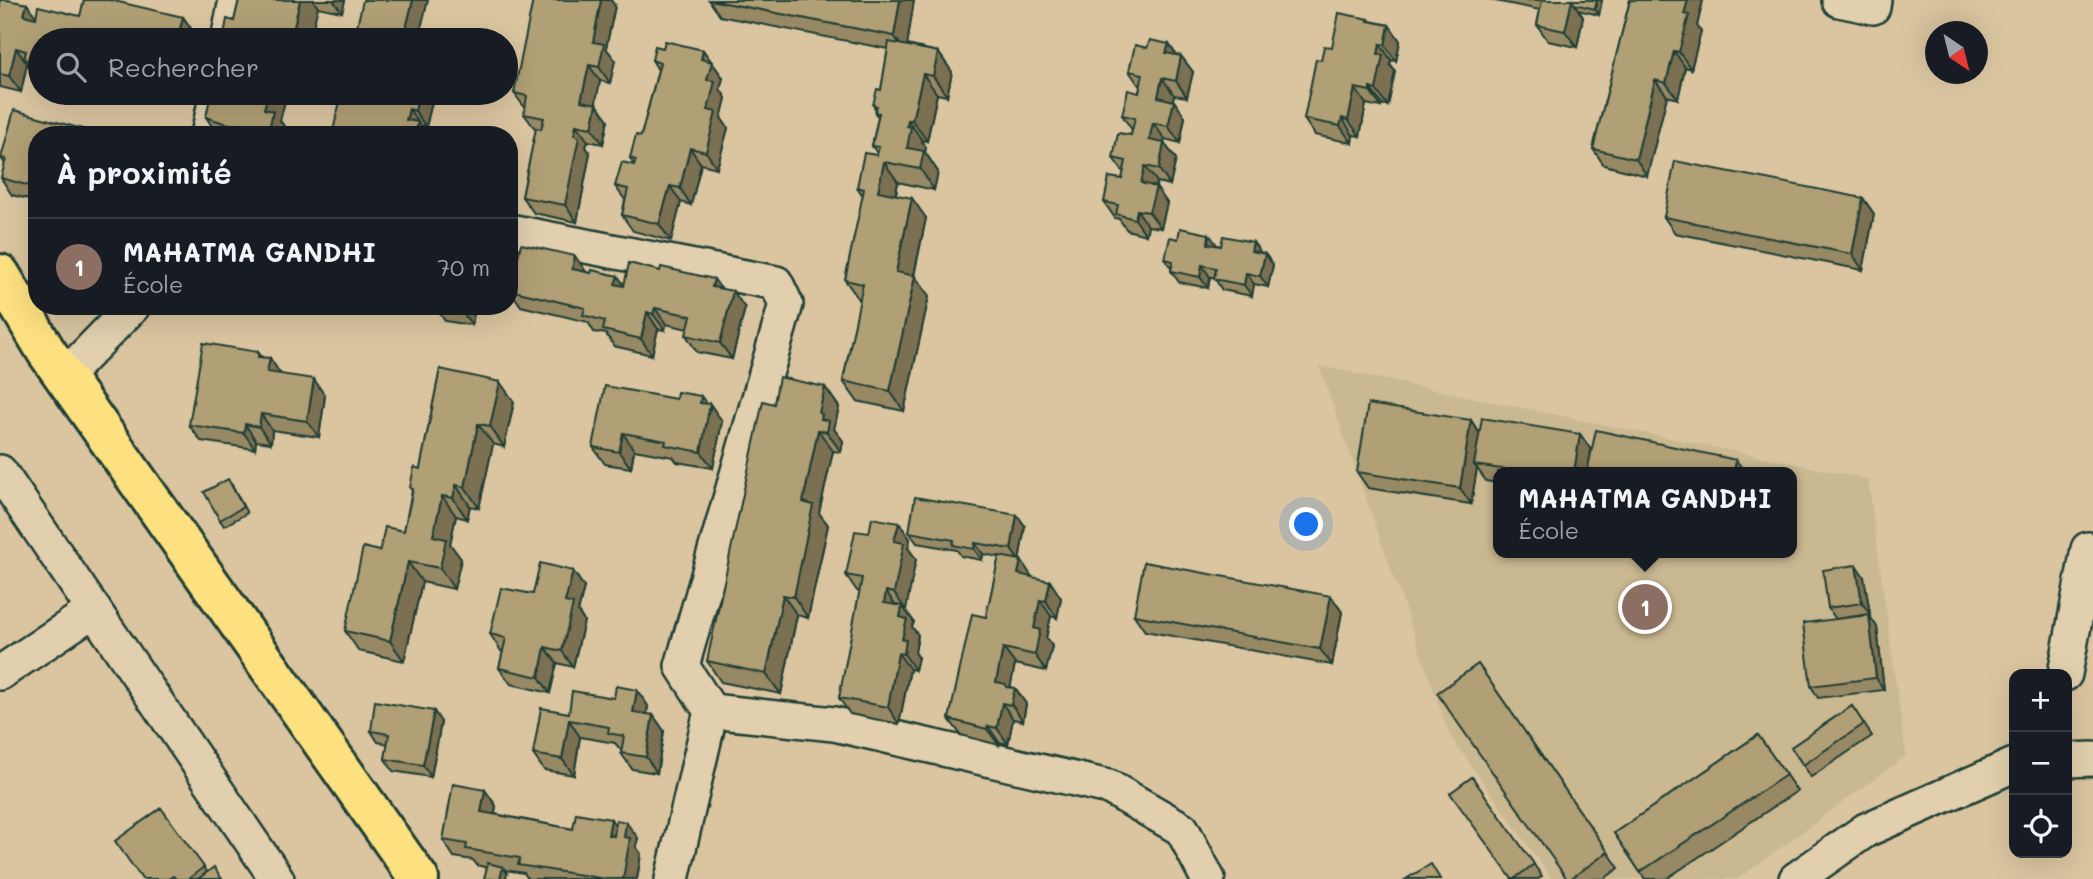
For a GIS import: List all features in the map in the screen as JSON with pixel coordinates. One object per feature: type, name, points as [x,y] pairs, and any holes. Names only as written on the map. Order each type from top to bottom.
[{"type":"main road","points":[[0,274],[64,377],[419,879]]},
{"type":"street","points":[[230,28],[236,0]]},
{"type":"street","points":[[1839,0],[1873,7],[1874,0]]},
{"type":"street","points":[[210,126],[214,105]]},
{"type":"street","points":[[518,233],[776,283],[786,304],[681,666],[711,711],[673,879]]},
{"type":"street","points":[[64,377],[124,315]]},
{"type":"street","points":[[0,472],[277,879]]},
{"type":"street","points":[[2066,669],[2088,549]]},
{"type":"street","points":[[0,673],[94,610]]},
{"type":"street","points":[[711,711],[834,724],[1109,787],[1182,830],[1208,879]]},
{"type":"street","points":[[2072,760],[2093,759]]},
{"type":"street","points":[[1796,879],[1866,830],[2009,767]]},
{"type":"shaded area","points":[[1319,366],[1868,479],[1906,756],[1738,879],[1552,879],[1450,736]]},
{"type":"building","points":[[0,0],[27,4],[24,15],[36,18],[38,6],[80,16],[84,0],[110,0],[183,17],[180,28],[28,28],[28,60],[24,59],[26,51],[16,48],[9,76],[0,74]]},
{"type":"building","points":[[239,0],[300,0],[294,28],[225,28],[227,19],[234,21]]},
{"type":"building","points":[[363,0],[413,0],[406,28],[357,28]]},
{"type":"building","points":[[533,0],[601,0],[593,42],[604,44],[599,67],[589,65],[581,101],[597,104],[592,128],[576,125],[574,135],[579,137],[565,205],[522,197],[536,128],[541,129],[544,118],[524,114],[527,96],[518,94],[518,73]]},
{"type":"building","points":[[710,0],[900,0],[894,36]]},
{"type":"building","points":[[1542,0],[1572,0],[1565,31],[1537,25]]},
{"type":"building","points":[[1574,0],[1597,0],[1595,9],[1574,4]]},
{"type":"building","points":[[1630,0],[1688,0],[1684,14],[1689,15],[1679,52],[1674,51],[1666,83],[1655,80],[1636,159],[1593,149]]},
{"type":"building","points":[[1339,13],[1389,25],[1385,45],[1380,44],[1378,54],[1383,55],[1376,90],[1355,88],[1348,120],[1342,118],[1340,126],[1304,119],[1316,59],[1321,60],[1324,46],[1332,47]]},
{"type":"building","points":[[1150,40],[1169,44],[1166,53],[1181,56],[1176,81],[1162,78],[1158,97],[1174,101],[1168,126],[1153,123],[1149,140],[1164,143],[1159,169],[1145,166],[1141,183],[1156,187],[1149,212],[1137,210],[1135,219],[1116,214],[1118,205],[1104,202],[1109,177],[1122,179],[1126,161],[1113,158],[1118,133],[1131,135],[1135,118],[1122,115],[1128,90],[1139,93],[1143,74],[1129,71],[1135,45],[1147,48]]},
{"type":"building","points":[[665,41],[703,50],[701,59],[712,62],[707,80],[715,81],[708,110],[716,112],[706,152],[690,148],[680,188],[670,186],[659,224],[622,215],[628,189],[615,186],[622,162],[634,165],[636,160],[630,158],[636,135],[641,136],[660,63],[652,60],[655,46],[663,48]]},
{"type":"building","points":[[889,42],[938,52],[933,76],[923,74],[912,120],[908,120],[907,126],[911,127],[907,148],[924,151],[920,169],[884,162],[878,191],[912,198],[896,272],[915,276],[890,391],[843,381],[863,284],[845,280],[864,189],[857,187],[864,153],[877,155],[879,147],[872,146],[879,113],[875,113],[877,106],[873,105],[877,89],[881,90]]},
{"type":"building","points":[[208,105],[265,105],[264,109],[273,111],[270,126],[243,126],[206,117]]},
{"type":"building","points":[[339,105],[416,105],[415,111],[409,109],[406,120],[418,122],[417,126],[334,126]]},
{"type":"building","points":[[14,110],[72,126],[28,126],[28,186],[1,178],[6,159],[1,158]]},
{"type":"building","points":[[1675,161],[1863,198],[1852,254],[1664,217]]},
{"type":"building","points":[[1180,228],[1209,234],[1208,244],[1221,246],[1223,236],[1253,242],[1251,251],[1265,254],[1260,276],[1246,273],[1244,285],[1214,279],[1216,268],[1202,265],[1200,277],[1171,271],[1173,261],[1165,259],[1170,237],[1178,239]]},
{"type":"building","points":[[521,244],[575,256],[572,269],[618,276],[615,284],[624,286],[629,263],[660,271],[661,267],[714,279],[712,287],[733,291],[720,343],[686,335],[691,316],[655,308],[653,314],[647,312],[641,339],[603,330],[605,321],[583,315],[585,308],[518,292],[518,257]]},
{"type":"building","points":[[203,343],[258,352],[258,357],[270,358],[267,372],[314,379],[307,421],[261,414],[259,427],[245,424],[244,433],[189,425]]},
{"type":"building","points":[[440,369],[500,382],[490,426],[478,424],[465,487],[456,485],[453,498],[442,496],[433,536],[446,539],[440,568],[408,562],[390,641],[345,631],[363,547],[380,551],[385,527],[404,531],[413,489],[410,488],[414,467],[420,469]]},
{"type":"building","points":[[779,377],[825,387],[819,413],[822,414],[821,419],[829,421],[827,432],[818,430],[803,502],[813,505],[794,597],[783,595],[766,674],[707,661],[763,401],[774,404]]},
{"type":"building","points":[[605,386],[676,399],[677,392],[701,396],[700,403],[710,404],[701,452],[665,445],[666,441],[623,433],[619,452],[593,447]]},
{"type":"building","points":[[1368,404],[1471,420],[1460,488],[1357,472]]},
{"type":"building","points":[[1482,418],[1580,434],[1575,467],[1493,468],[1474,465]]},
{"type":"building","points":[[1596,430],[1736,460],[1735,467],[1588,467]]},
{"type":"building","points":[[228,479],[243,507],[220,520],[204,492]]},
{"type":"building","points":[[915,497],[1017,515],[1011,549],[975,543],[974,549],[953,545],[954,540],[909,532]]},
{"type":"building","points":[[872,518],[899,523],[894,541],[904,543],[894,593],[886,591],[884,603],[902,606],[900,617],[907,619],[902,639],[906,640],[904,654],[898,653],[888,707],[839,698],[862,578],[846,575],[855,531],[869,533]]},
{"type":"building","points":[[999,556],[1021,560],[1018,574],[1050,581],[1046,601],[1040,600],[1034,628],[1040,630],[1035,655],[1003,648],[996,682],[1015,688],[1011,705],[1002,703],[997,728],[988,726],[987,729],[949,719],[972,614],[986,617]]},
{"type":"building","points":[[1144,562],[1331,596],[1320,649],[1134,615]]},
{"type":"building","points":[[540,563],[573,571],[565,602],[573,604],[562,651],[545,647],[539,677],[499,668],[506,638],[490,634],[501,588],[533,594]]},
{"type":"building","points":[[1856,565],[1862,603],[1828,608],[1823,570]]},
{"type":"building","points":[[1869,615],[1876,678],[1811,686],[1803,623]]},
{"type":"building","points":[[1478,664],[1608,852],[1570,879],[1567,879],[1437,693]]},
{"type":"building","points":[[616,686],[637,690],[633,712],[653,715],[646,757],[621,753],[624,736],[608,733],[609,727],[569,720],[562,759],[533,754],[541,708],[569,713],[572,691],[614,698]]},
{"type":"building","points":[[375,701],[434,711],[423,765],[385,759],[389,734],[371,731]]},
{"type":"building","points":[[1852,706],[1864,724],[1803,765],[1791,747]]},
{"type":"building","points":[[1758,735],[1786,775],[1640,872],[1614,833]]},
{"type":"building","points":[[1472,777],[1534,864],[1514,879],[1450,793]]},
{"type":"building","points":[[453,784],[485,790],[481,812],[573,829],[576,813],[611,819],[608,835],[614,836],[616,820],[626,822],[624,837],[630,838],[623,879],[606,879],[518,865],[520,858],[466,849],[467,844],[443,840]]},
{"type":"building","points":[[161,808],[204,867],[188,879],[176,879],[173,876],[168,879],[142,879],[115,841]]},
{"type":"building","points":[[488,863],[503,867],[500,879],[484,879]]},
{"type":"building","points":[[1431,864],[1440,879],[1406,879]]},
{"type":"building","points":[[214,867],[222,879],[198,879]]},
{"type":"place","name":"MAHATMA GANDHI","points":[[1645,607]]}]
